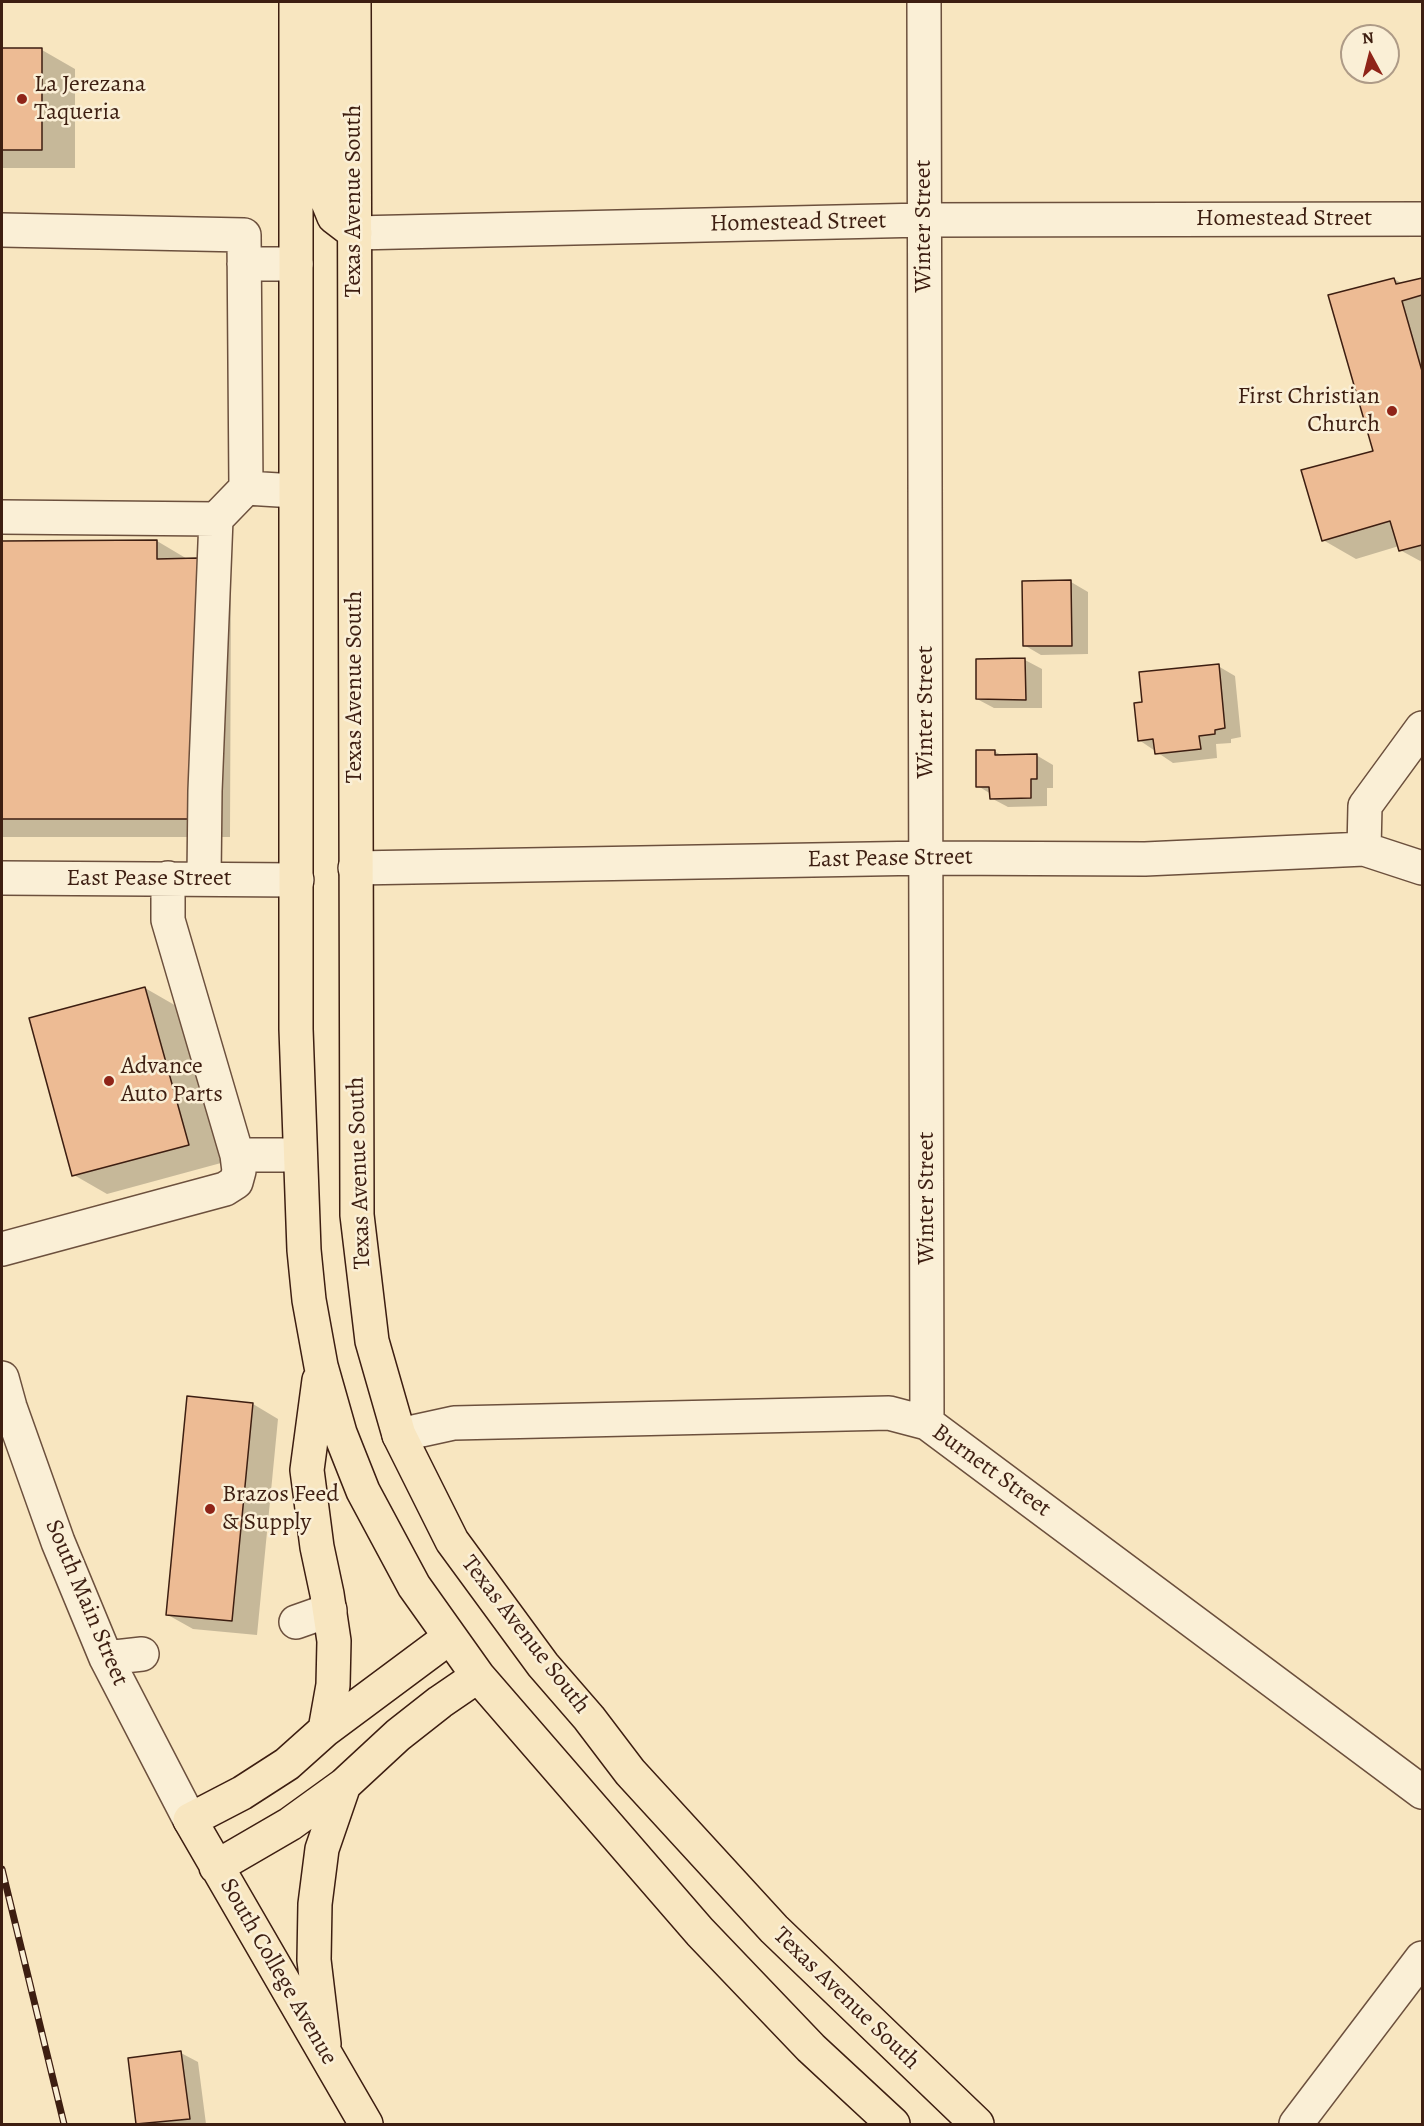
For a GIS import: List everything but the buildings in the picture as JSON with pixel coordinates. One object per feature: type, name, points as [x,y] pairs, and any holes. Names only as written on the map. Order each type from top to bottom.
[{"type":"main road","points":[[296,2],[296,1029],[304,1250],[309,1300],[321,1366],[339,1433],[363,1491],[414,1586],[478,1676],[700,1932],[811,2048],[893,2124]]},
{"type":"main road","points":[[323,2],[325,195],[334,216],[355,233]]},
{"type":"main road","name":"Texas Avenue South","points":[[354,2],[357,1215],[372,1341],[399,1435],[452,1541],[543,1665],[589,1718],[630,1772],[774,1929],[976,2124]]},
{"type":"main road","points":[[321,1366],[307,1470],[317,1547],[334,1641],[333,1685],[325,1730]]},
{"type":"main road","points":[[190,1820],[242,1793],[287,1764],[325,1730],[450,1637]]},
{"type":"main road","points":[[216,1867],[290,1824],[344,1785],[398,1735],[478,1676]]},
{"type":"main road","points":[[326,2054],[314,1960],[315,1904],[322,1850],[344,1785]]},
{"type":"main road","name":"South College Avenue","points":[[190,1820],[366,2124]]},
{"type":"street","name":"Winter Street","points":[[924,2],[927,1423]]},
{"type":"street","name":"Homestead Street","points":[[355,233],[924,220],[1422,219]]},
{"type":"street","points":[[2,230],[244,235],[246,488],[216,519],[205,790],[204,878]]},
{"type":"street","points":[[244,264],[296,264]]},
{"type":"street","points":[[246,488],[295,491]]},
{"type":"street","points":[[2,517],[216,519]]},
{"type":"street","points":[[1364,849],[1365,806],[1422,728]]},
{"type":"street","name":"East Pease Street","points":[[355,868],[927,858],[1145,859],[1364,849],[1422,868]]},
{"type":"street","name":"East Pease Street","points":[[2,878],[297,880]]},
{"type":"street","points":[[2,1249],[225,1189],[236,1182],[239,1171],[237,1155],[168,920],[168,879]]},
{"type":"street","points":[[237,1155],[300,1155]]},
{"type":"street","name":"South Main Street","points":[[2,1378],[10,1407],[58,1542],[106,1658],[190,1820]]},
{"type":"street","name":"Burnett Street","points":[[399,1435],[465,1422],[889,1413],[927,1423],[1422,1792]]},
{"type":"street","points":[[296,1622],[330,1610]]},
{"type":"street","points":[[106,1658],[142,1654]]},
{"type":"street","points":[[1296,2124],[1422,1958]]},
{"type":"railway","points":[[2,1869],[64,2124]]},
{"type":"place","name":"La Jerezana Taqueria","points":[[22,99]]},
{"type":"place","name":"First Christian Church","points":[[1392,411]]},
{"type":"place","name":"Advance Auto Parts","points":[[109,1081]]},
{"type":"place","name":"Brazos Feed & Supply","points":[[210,1509]]}]
